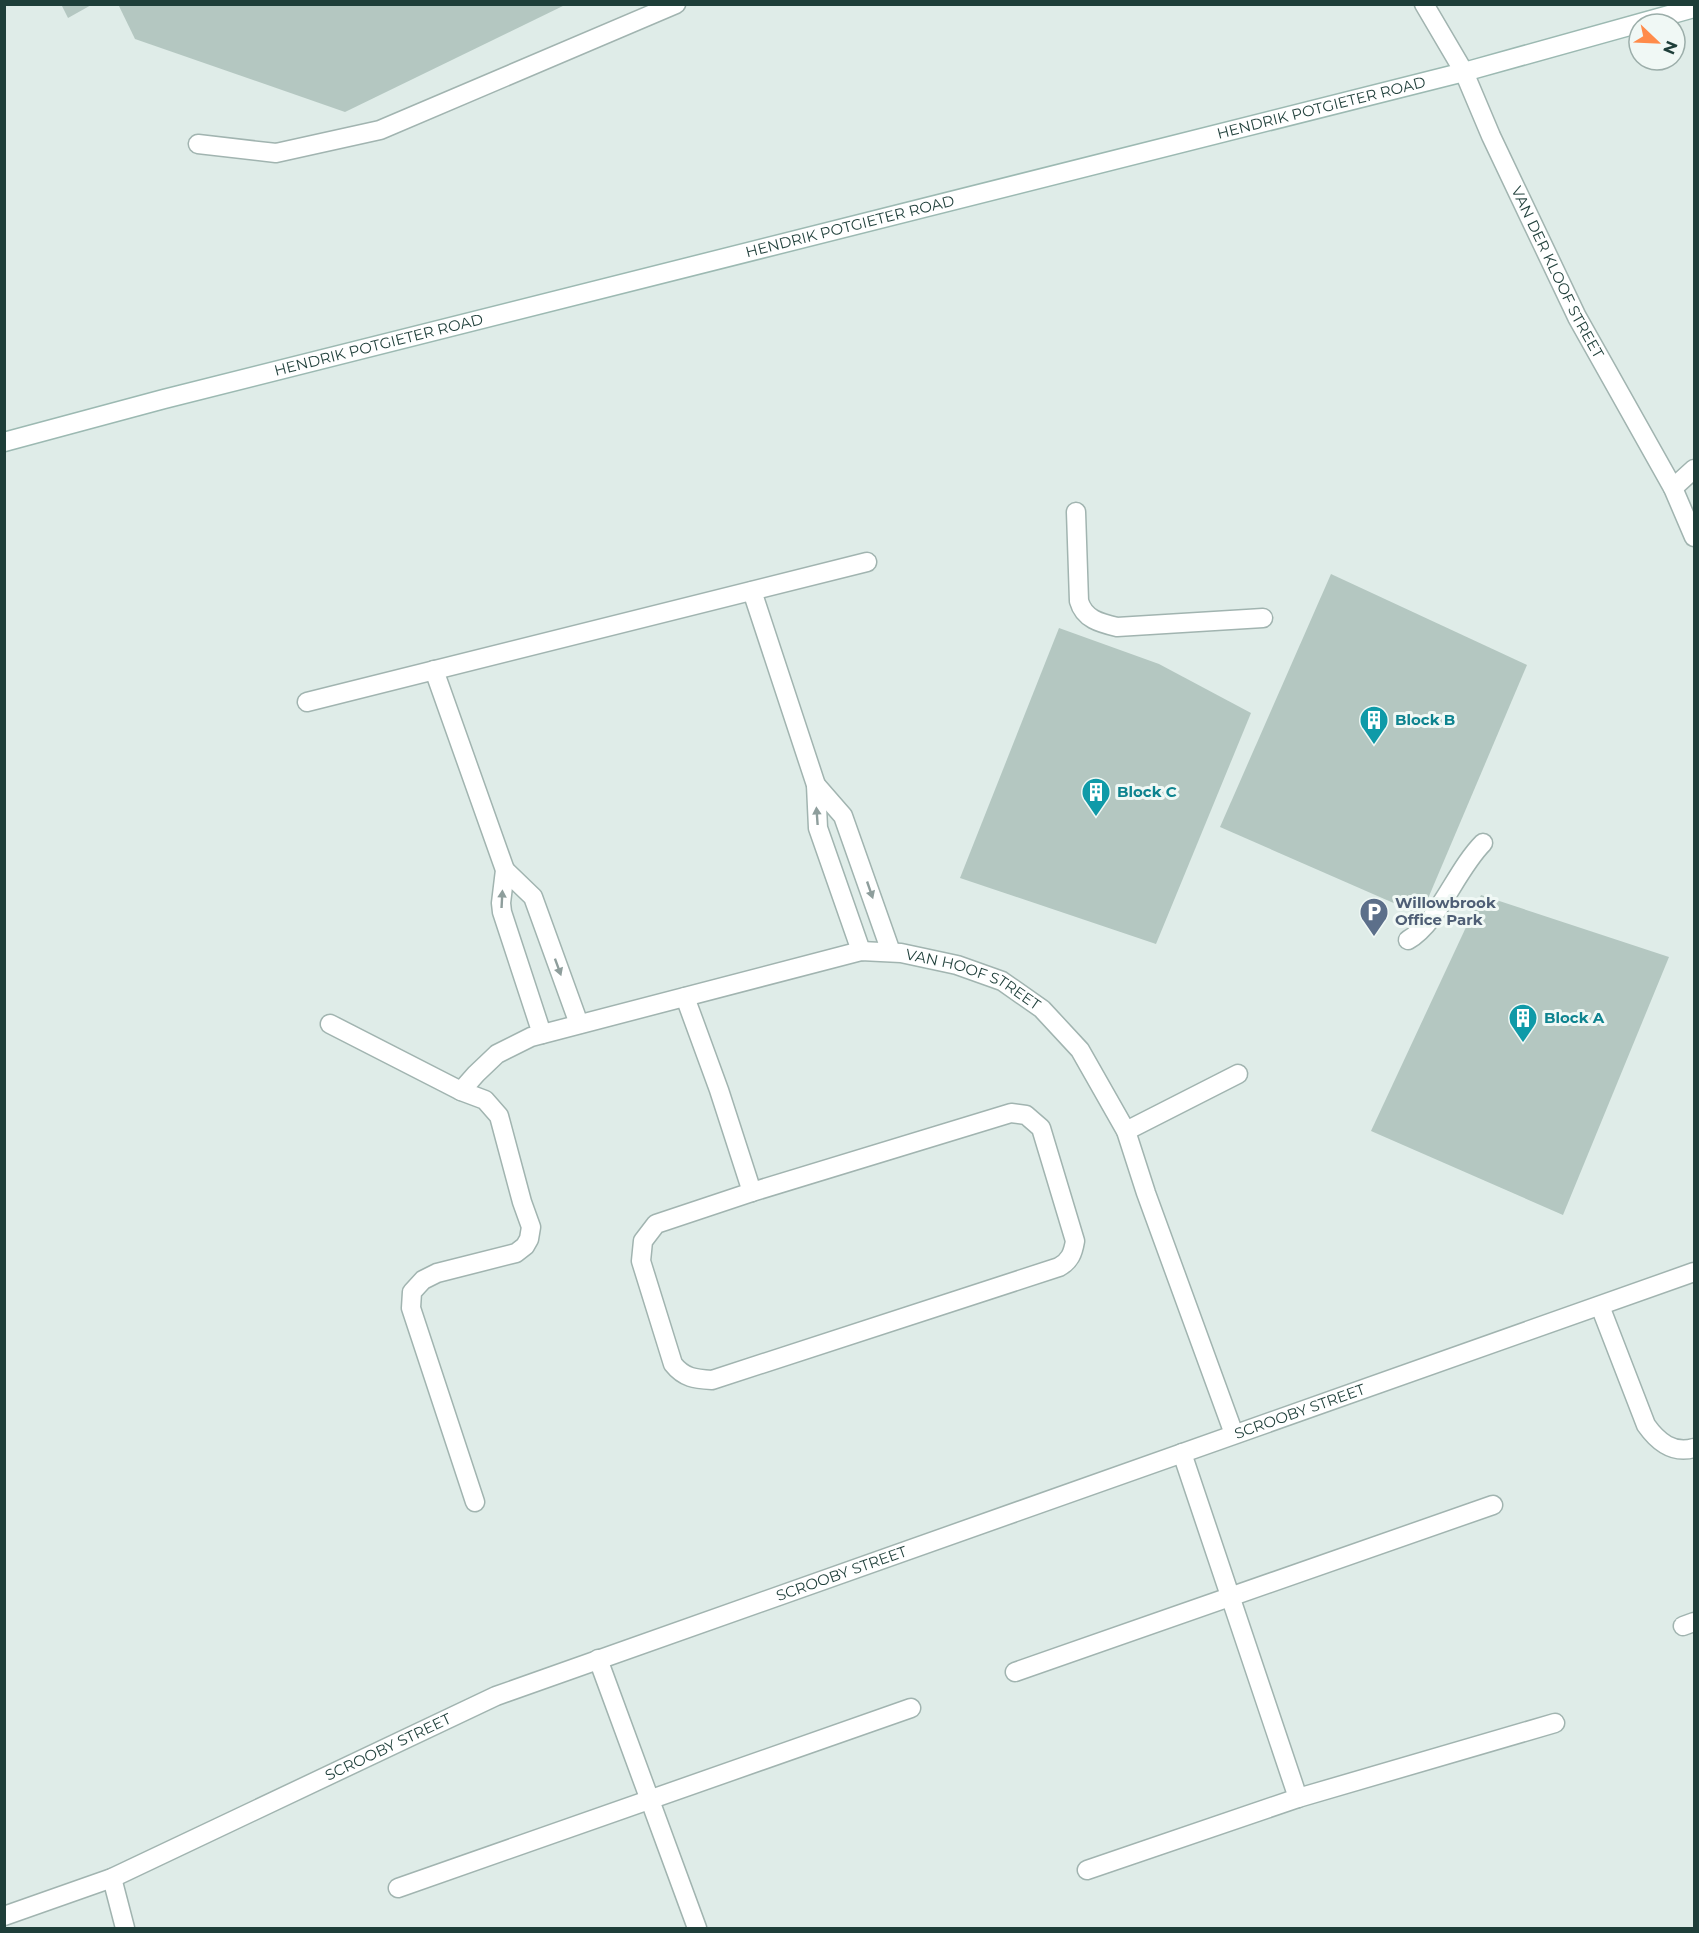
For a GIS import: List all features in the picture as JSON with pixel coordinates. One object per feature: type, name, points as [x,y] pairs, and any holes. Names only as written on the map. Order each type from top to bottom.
[{"type":"street","points":[[198,144],[276,153],[380,130],[676,4]]},
{"type":"street","name":"VAN DER KLOOF STREET","points":[[1424,4],[1464,72],[1491,136],[1577,317],[1673,488],[1695,537]]},
{"type":"street","name":"HENDRIK POTGIETER ROAD","points":[[4,442],[164,399],[1464,72],[1695,8]]},
{"type":"street","points":[[1673,488],[1695,469]]},
{"type":"street","points":[[1076,512],[1079,601],[1082,609],[1090,618],[1101,624],[1117,627],[1263,618]]},
{"type":"street","points":[[307,702],[867,562]]},
{"type":"street","points":[[752,591],[816,784],[818,828],[861,951]]},
{"type":"street","points":[[434,670],[505,870],[502,912],[542,1034]]},
{"type":"street","points":[[816,784],[843,816],[891,952]]},
{"type":"street","points":[[1408,940],[1418,935],[1426,925],[1466,862],[1483,843]]},
{"type":"street","points":[[505,870],[532,897],[579,1024]]},
{"type":"street","name":"VAN HOOF STREET","points":[[461,1091],[497,1054],[531,1037],[861,951],[891,952],[957,965],[1002,981],[1042,1009],[1080,1050],[1126,1131],[1146,1193],[1234,1434]]},
{"type":"street","points":[[685,997],[719,1090],[752,1192]]},
{"type":"street","points":[[330,1024],[461,1091],[485,1100],[499,1116],[522,1203],[531,1227],[530,1239],[516,1253],[437,1273],[423,1280],[412,1292],[411,1308],[475,1502]]},
{"type":"street","points":[[1126,1131],[1238,1074]]},
{"type":"street","points":[[1011,1113],[1026,1115],[1041,1128],[1075,1241],[1070,1258],[1059,1267],[712,1380],[690,1378],[680,1373],[673,1364],[641,1261],[643,1241],[656,1224],[752,1192],[1011,1113]]},
{"type":"street","name":"SCROOBY STREET","points":[[4,1916],[112,1878],[496,1696],[1695,1272]]},
{"type":"street","points":[[1600,1306],[1646,1425],[1656,1440],[1671,1448],[1689,1450],[1695,1448]]},
{"type":"street","points":[[1182,1453],[1298,1798]]},
{"type":"street","points":[[1015,1672],[1493,1505]]},
{"type":"street","points":[[598,1659],[697,1929]]},
{"type":"street","points":[[398,1888],[911,1708]]},
{"type":"street","points":[[1087,1870],[1298,1798],[1555,1723]]},
{"type":"street","points":[[112,1878],[125,1929]]},
{"type":"building","points":[[61,4],[93,4],[68,18]]},
{"type":"building","points":[[118,4],[567,4],[345,112],[135,39]]},
{"type":"building","name":"Block B","points":[[1331,574],[1527,665],[1421,915],[1220,827]]},
{"type":"building","name":"Block C","points":[[1059,628],[1159,664],[1251,713],[1156,944],[960,878]]},
{"type":"building","name":"Block A","points":[[1481,895],[1669,957],[1563,1215],[1371,1131]]},
{"type":"place","name":"Block B","points":[[1374,746]]},
{"type":"place","name":"Block C","points":[[1096,818]]},
{"type":"place","name":"Willowbrook Office Park","points":[[1374,938]]},
{"type":"place","name":"Block A","points":[[1523,1044]]}]
